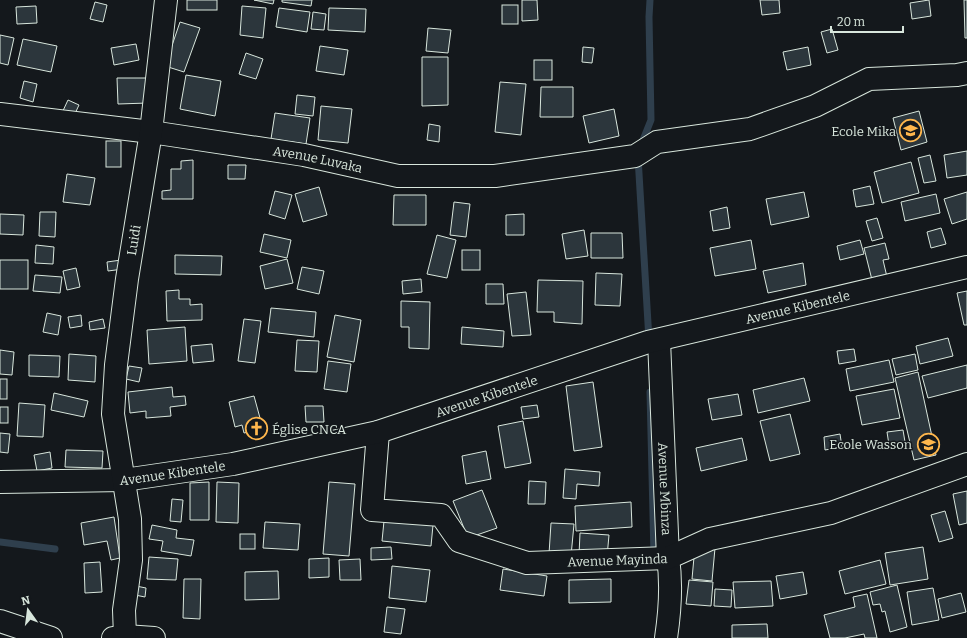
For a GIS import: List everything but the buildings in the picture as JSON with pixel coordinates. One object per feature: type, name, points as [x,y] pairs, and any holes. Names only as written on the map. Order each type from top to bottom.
[{"type":"street","name":"Luidi","points":[[120,637],[131,560],[130,519],[113,414],[116,365],[127,279],[151,132],[166,0]]},
{"type":"street","name":"Avenue Luvaka","points":[[0,114],[151,132],[304,155],[398,176],[495,176],[635,156],[657,142],[750,129],[815,106],[869,79],[957,75],[967,73]]},
{"type":"street","name":"Avenue Kibentele","points":[[0,482],[124,480],[233,464],[378,432],[663,339],[967,267]]},
{"type":"street","name":"Avenue Mbinza","points":[[663,339],[668,558],[670,580],[669,615],[666,638]]},
{"type":"street","name":"Avenue Mayinda","points":[[378,432],[372,510],[441,515],[459,541],[527,562],[668,558],[710,539],[830,513],[967,464]]},
{"type":"street","points":[[0,621],[51,638]]},
{"type":"street","points":[[120,637],[154,638]]},
{"type":"waterway","points":[[641,145],[651,120],[650,0]]},
{"type":"waterway","points":[[638,157],[649,340]]},
{"type":"waterway","points":[[650,392],[654,556]]},
{"type":"waterway","points":[[0,542],[55,549]]},
{"type":"place","name":"Ecole Mika","points":[[911,131]]},
{"type":"place","name":"Église CNCA","points":[[257,429]]},
{"type":"place","name":"Ecole Wasson","points":[[928,444]]}]
